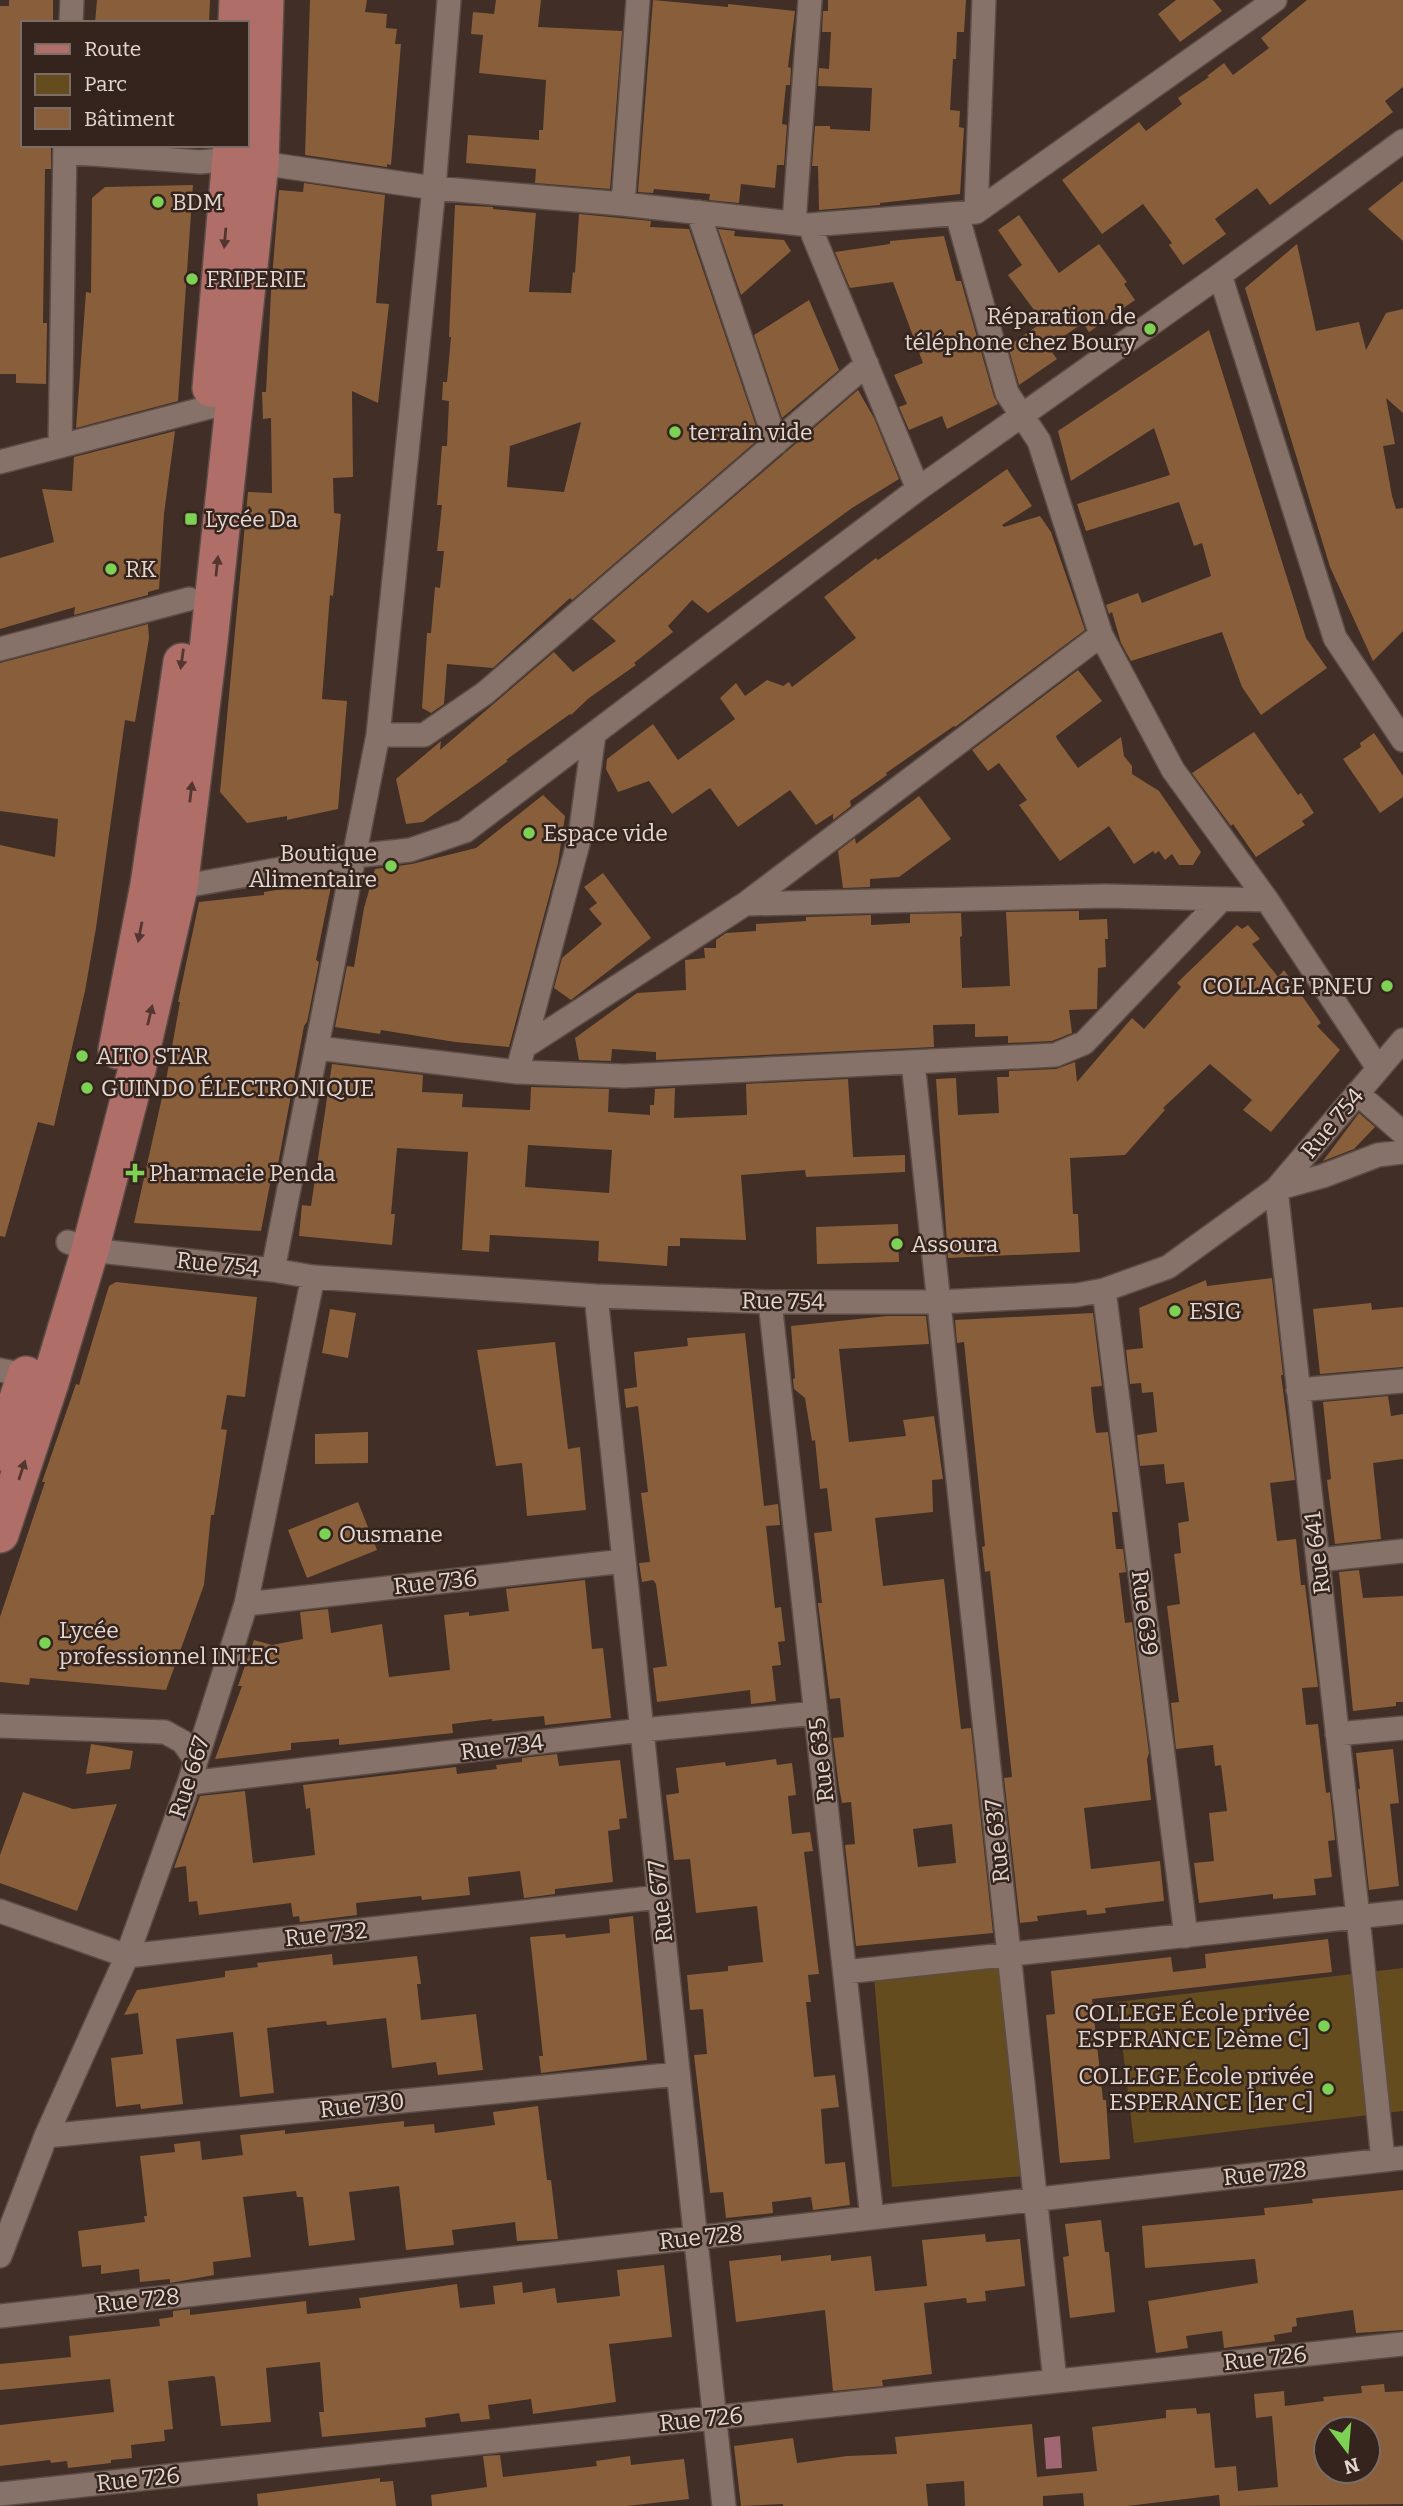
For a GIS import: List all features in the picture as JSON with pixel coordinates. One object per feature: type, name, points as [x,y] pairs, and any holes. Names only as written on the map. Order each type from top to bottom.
[{"type":"main road","points":[[237,21],[238,0]]},
{"type":"main road","points":[[248,115],[265,0]]},
{"type":"main road","points":[[0,1534],[50,1383],[113,1069],[164,886],[208,650],[222,406],[242,156]]},
{"type":"main road","points":[[164,886],[189,599],[222,406]]},
{"type":"main road","points":[[0,1452],[13,1372],[79,1246]]},
{"type":"street","points":[[71,21],[72,0]]},
{"type":"street","points":[[273,1270],[378,735],[435,188],[449,0]]},
{"type":"street","points":[[623,204],[638,0]]},
{"type":"street","points":[[810,0],[802,224],[867,364],[918,489]]},
{"type":"street","points":[[984,0],[967,213],[1007,393],[1039,440],[1101,635],[1173,770],[1266,900],[1378,1068]]},
{"type":"street","points":[[60,446],[65,149],[200,162],[242,156],[435,188],[623,204],[802,224],[967,213],[1275,0]]},
{"type":"street","points":[[164,886],[355,856],[411,850],[465,831],[918,489],[1220,275],[1403,141]]},
{"type":"street","points":[[698,212],[776,443]]},
{"type":"street","points":[[1220,275],[1335,638],[1402,737]]},
{"type":"street","points":[[378,735],[424,735],[485,693],[867,364]]},
{"type":"street","points":[[0,461],[222,406]]},
{"type":"street","points":[[0,649],[189,599]]},
{"type":"street","points":[[524,1047],[745,904],[1101,635]]},
{"type":"street","points":[[517,1072],[580,836],[594,734]]},
{"type":"street","points":[[745,904],[1106,896],[1266,900]]},
{"type":"street","points":[[317,1048],[517,1072],[624,1076],[1055,1055],[1084,1043],[1222,899]]},
{"type":"street","name":"Rue 754","points":[[79,1246],[313,1277],[596,1296],[770,1302],[939,1302],[1077,1296],[1104,1290],[1168,1268],[1276,1189],[1403,1040]]},
{"type":"street","name":"Rue 637","points":[[913,1062],[1055,2381]]},
{"type":"street","points":[[1357,1093],[1403,1133]]},
{"type":"street","points":[[1276,1189],[1323,1176],[1378,1154],[1403,1152]]},
{"type":"street","name":"Rue 641","points":[[1276,1189],[1358,1917],[1393,2159]]},
{"type":"street","name":"Rue 667","points":[[0,2256],[46,2136],[127,1956],[189,1783],[246,1604],[313,1277]]},
{"type":"street","name":"Rue 639","points":[[1104,1290],[1186,1936]]},
{"type":"street","name":"Rue 677","points":[[596,1296],[724,2506]]},
{"type":"street","name":"Rue 635","points":[[770,1302],[872,2218]]},
{"type":"street","points":[[1298,1390],[1403,1381]]},
{"type":"street","points":[[1318,1560],[1403,1551]]},
{"type":"street","name":"Rue 736","points":[[246,1604],[624,1561]]},
{"type":"street","name":"Rue 734","points":[[189,1783],[642,1730],[816,1713]]},
{"type":"street","points":[[0,1726],[165,1732],[183,1742],[195,1759]]},
{"type":"street","points":[[1337,1734],[1403,1728]]},
{"type":"street","name":"Rue 732","points":[[0,1911],[127,1956],[659,1897]]},
{"type":"street","points":[[845,1972],[1403,1912]]},
{"type":"street","name":"Rue 730","points":[[46,2136],[678,2074]]},
{"type":"street","name":"Rue 728","points":[[0,2316],[1393,2159]]},
{"type":"street","name":"Rue 726","points":[[0,2494],[1403,2344]]},
{"type":"green space","points":[[1007,1966],[1024,2176],[892,2187],[874,1977]]},
{"type":"green space","points":[[1403,1968],[1403,2111],[1134,2143],[1117,2002]]},
{"type":"shaded area","points":[[1060,2436],[1062,2468],[1046,2469],[1044,2438]]},
{"type":"building","points":[[9,0],[53,0],[53,21],[21,21],[21,147],[51,147],[51,169],[45,169],[43,323],[47,323],[46,384],[16,383],[16,374],[0,374],[0,6],[9,6]]},
{"type":"building","points":[[97,0],[210,0],[209,21],[95,21]]},
{"type":"building","points":[[310,0],[367,0],[365,12],[387,14],[386,28],[397,29],[395,44],[401,44],[391,165],[387,164],[387,167],[305,155]]},
{"type":"building","points":[[496,0],[541,0],[538,27],[622,31],[610,189],[535,183],[536,169],[466,163],[468,135],[539,140],[539,130],[543,130],[546,80],[479,73],[483,35],[471,34],[473,12],[494,14]]},
{"type":"building","points":[[653,0],[795,11],[788,67],[791,68],[790,85],[786,85],[782,124],[787,125],[784,165],[777,165],[775,188],[741,184],[739,203],[709,200],[710,194],[654,189],[653,193],[638,192]]},
{"type":"building","points":[[828,0],[966,0],[964,32],[957,32],[956,59],[953,59],[950,110],[960,111],[959,127],[964,128],[960,194],[819,210],[818,166],[812,166],[815,126],[870,131],[872,88],[818,86],[819,68],[829,69],[831,32],[822,32],[823,11],[828,11]]},
{"type":"building","points":[[1176,0],[1213,0],[1222,11],[1180,42],[1158,14]]},
{"type":"building","points":[[1307,0],[1403,0],[1403,87],[1385,101],[1393,112],[1270,205],[1257,188],[1215,219],[1226,234],[1183,265],[1169,245],[1172,243],[1143,204],[1102,234],[1062,180],[1139,122],[1146,131],[1182,104],[1178,98],[1224,63],[1233,75],[1269,48],[1261,38]]},
{"type":"building","points":[[1403,181],[1403,241],[1368,209]]},
{"type":"building","points":[[304,183],[385,195],[376,303],[389,304],[378,403],[352,391],[353,477],[333,478],[334,513],[341,514],[333,596],[330,595],[322,699],[347,701],[338,809],[287,820],[287,816],[247,823],[220,792],[248,492],[272,493],[271,418],[263,419],[262,392],[266,392],[279,190],[303,192]]},
{"type":"building","points":[[193,185],[178,401],[76,428],[86,292],[91,293],[92,198],[105,187]]},
{"type":"building","points":[[455,205],[536,213],[529,292],[571,293],[579,214],[651,221],[650,227],[689,229],[760,438],[572,600],[570,598],[493,668],[447,664],[444,704],[431,713],[422,708],[427,633],[431,633],[435,587],[440,588],[444,551],[437,551],[442,505],[437,505],[442,446],[447,446],[449,401],[442,400],[443,382],[447,382]],"holes":[[[581,422],[564,492],[507,487],[510,446]]]},
{"type":"building","points":[[1019,215],[1059,273],[1099,244],[1127,282],[1124,284],[1135,300],[1089,332],[1083,323],[1048,347],[1057,359],[1019,385],[1008,346],[1043,322],[1008,275],[1022,265],[998,230]]},
{"type":"building","points":[[718,229],[735,231],[734,236],[784,240],[791,251],[741,295]]},
{"type":"building","points":[[944,236],[956,281],[961,281],[998,404],[947,429],[942,416],[909,430],[899,407],[907,404],[894,375],[923,363],[893,282],[850,288],[835,252],[890,244],[890,241]]},
{"type":"building","points":[[1297,244],[1316,331],[1359,322],[1366,350],[1386,313],[1403,309],[1403,413],[1386,398],[1395,444],[1383,446],[1396,509],[1403,508],[1403,631],[1373,661],[1330,567],[1245,288]]},
{"type":"building","points":[[809,300],[839,370],[782,418],[754,335]]},
{"type":"building","points":[[1209,330],[1306,638],[1327,668],[1261,715],[1242,687],[1222,632],[1131,661],[1121,643],[1112,612],[1109,614],[1106,605],[1138,593],[1142,603],[1211,576],[1202,543],[1194,546],[1179,502],[1086,531],[1077,504],[1170,475],[1154,428],[1071,481],[1058,431]]},
{"type":"building","points":[[858,390],[874,418],[899,479],[852,508],[708,613],[692,600],[668,626],[673,632],[634,663],[636,665],[423,822],[406,824],[396,779],[441,741],[440,750],[554,652],[573,672],[616,641],[592,619]]},
{"type":"building","points":[[175,431],[164,514],[159,589],[148,592],[148,595],[74,615],[75,607],[0,629],[0,558],[54,542],[42,489],[72,491],[74,457]]},
{"type":"building","points":[[1007,469],[1032,506],[1002,525],[1004,527],[1040,516],[1051,532],[1085,630],[955,727],[886,773],[887,775],[850,801],[851,806],[833,820],[833,814],[816,825],[790,790],[738,827],[710,788],[672,814],[649,781],[618,792],[606,769],[607,759],[653,724],[678,760],[735,719],[720,698],[736,683],[745,696],[767,680],[783,686],[789,682],[792,687],[856,638],[824,597],[876,558],[878,560]]},
{"type":"building","points":[[148,624],[149,638],[135,722],[125,720],[85,991],[54,1126],[38,1122],[5,1237],[0,1236],[0,845],[55,857],[58,819],[0,811],[0,663]]},
{"type":"building","points":[[1078,670],[1102,701],[1056,736],[1057,739],[1078,768],[1121,737],[1124,756],[1132,766],[1132,774],[1159,791],[1201,852],[1193,865],[1179,865],[1172,854],[1165,860],[1159,851],[1155,854],[1153,851],[1134,864],[1109,826],[1060,861],[1019,805],[1027,800],[999,763],[988,771],[972,750]]},
{"type":"building","points":[[1254,732],[1298,795],[1301,793],[1314,813],[1302,821],[1305,825],[1256,857],[1192,773]]},
{"type":"building","points":[[1374,733],[1403,776],[1403,797],[1380,813],[1343,759],[1361,747],[1360,743]]},
{"type":"building","points":[[543,795],[565,816],[558,863],[509,1047],[455,1042],[381,1030],[380,1034],[335,1027],[347,966],[354,967],[364,908],[375,869],[412,864],[476,848]]},
{"type":"building","points":[[919,796],[951,839],[899,877],[870,879],[870,887],[843,888],[838,851],[855,838],[856,844]]},
{"type":"building","points":[[603,873],[651,938],[571,1000],[554,988],[562,958],[602,924],[589,909],[597,903],[584,887]]},
{"type":"building","points":[[332,881],[307,1022],[304,1026],[278,1164],[274,1163],[261,1231],[134,1223],[167,1075],[178,1002],[199,902],[264,895],[264,892]]},
{"type":"building","points":[[1079,911],[1079,920],[1107,919],[1106,967],[1098,968],[1097,1009],[1069,1010],[1072,1033],[1052,1041],[1008,1043],[1008,1036],[975,1037],[975,1024],[933,1025],[934,1047],[656,1060],[656,1052],[612,1049],[611,1061],[579,1060],[575,1038],[637,993],[686,990],[685,960],[705,958],[704,948],[716,948],[716,940],[726,933],[756,931],[756,924],[806,921],[806,917],[871,915],[871,925],[910,923],[910,914],[961,913],[962,988],[1010,986],[1006,912]]},
{"type":"building","points":[[1237,925],[1242,929],[1248,925],[1260,939],[1252,944],[1278,977],[1284,970],[1321,1023],[1317,1026],[1340,1050],[1271,1132],[1243,1110],[1252,1100],[1210,1064],[1163,1108],[1165,1110],[1125,1155],[1070,1158],[1073,1214],[1078,1214],[1080,1252],[948,1258],[936,1079],[956,1078],[958,1115],[999,1113],[997,1077],[1009,1077],[1009,1071],[1056,1069],[1075,1062],[1077,1082],[1132,1018],[1144,1029],[1181,987],[1177,983]]},
{"type":"building","points":[[332,1064],[423,1075],[422,1092],[463,1094],[462,1107],[530,1110],[531,1087],[609,1089],[608,1112],[650,1115],[655,1089],[675,1088],[674,1118],[747,1115],[746,1084],[848,1079],[853,1157],[905,1155],[905,1172],[806,1177],[805,1170],[741,1175],[746,1240],[680,1238],[680,1246],[668,1246],[667,1266],[598,1261],[599,1241],[490,1235],[489,1252],[462,1250],[468,1152],[397,1148],[391,1214],[395,1214],[392,1245],[299,1236],[302,1205],[311,1206]],"holes":[[[528,1145],[612,1150],[609,1193],[525,1187]]]},
{"type":"building","points":[[1359,1113],[1375,1127],[1354,1149],[1323,1161]]},
{"type":"building","points":[[898,1224],[899,1262],[817,1264],[816,1227]]},
{"type":"building","points":[[1272,1278],[1295,1480],[1270,1483],[1277,1541],[1296,1539],[1301,1585],[1305,1585],[1318,1687],[1302,1688],[1306,1725],[1318,1724],[1326,1793],[1330,1792],[1335,1840],[1328,1841],[1332,1877],[1314,1879],[1316,1895],[1273,1899],[1273,1894],[1199,1903],[1194,1863],[1214,1861],[1209,1813],[1227,1811],[1221,1765],[1215,1766],[1213,1745],[1176,1749],[1171,1703],[1179,1702],[1167,1606],[1180,1604],[1174,1554],[1181,1553],[1178,1523],[1189,1521],[1184,1482],[1166,1484],[1164,1464],[1140,1466],[1137,1435],[1157,1432],[1153,1392],[1142,1393],[1141,1383],[1130,1384],[1126,1350],[1143,1348],[1139,1308],[1206,1280],[1207,1286]]},
{"type":"building","points":[[116,1282],[257,1297],[245,1397],[227,1395],[221,1429],[227,1430],[214,1515],[211,1515],[204,1585],[166,1690],[30,1678],[29,1685],[0,1682],[0,1617],[45,1482],[42,1482],[76,1384],[79,1385],[109,1286]]},
{"type":"building","points":[[1371,1303],[1372,1310],[1403,1307],[1403,1367],[1320,1374],[1313,1309]]},
{"type":"building","points":[[330,1309],[356,1313],[348,1358],[322,1353]]},
{"type":"building","points":[[1093,1313],[1102,1386],[1091,1387],[1093,1411],[1096,1433],[1108,1432],[1118,1512],[1112,1512],[1116,1549],[1123,1549],[1126,1572],[1119,1573],[1125,1623],[1132,1622],[1149,1753],[1147,1759],[1151,1800],[1084,1808],[1091,1869],[1160,1861],[1164,1901],[1105,1908],[1106,1913],[1087,1915],[1086,1910],[1037,1916],[1038,1921],[1020,1923],[1004,1778],[1012,1777],[990,1571],[985,1572],[982,1547],[985,1546],[964,1342],[957,1343],[955,1320]]},
{"type":"building","points":[[887,1316],[926,1316],[929,1344],[839,1349],[849,1442],[906,1436],[903,1420],[934,1416],[943,1479],[932,1480],[933,1512],[875,1518],[883,1586],[944,1579],[961,1729],[971,1728],[993,1933],[856,1946],[845,1845],[855,1844],[851,1802],[842,1803],[833,1738],[844,1737],[840,1698],[830,1699],[818,1603],[822,1603],[814,1533],[832,1531],[827,1488],[820,1489],[815,1440],[812,1441],[805,1398],[794,1389],[791,1326]],"holes":[[[952,1824],[956,1863],[918,1867],[913,1829]]]},
{"type":"building","points":[[745,1333],[764,1506],[778,1504],[780,1525],[766,1526],[775,1608],[781,1607],[785,1641],[778,1642],[781,1665],[772,1666],[776,1701],[751,1704],[750,1690],[657,1702],[653,1668],[667,1666],[656,1584],[653,1580],[642,1582],[639,1563],[650,1562],[641,1493],[648,1492],[638,1406],[626,1408],[624,1389],[637,1387],[634,1352],[688,1346],[687,1338]]},
{"type":"building","points":[[555,1342],[568,1449],[580,1447],[586,1510],[527,1516],[522,1463],[496,1466],[477,1350]]},
{"type":"building","points":[[1388,1396],[1391,1416],[1403,1414],[1403,1459],[1373,1463],[1381,1539],[1335,1544],[1327,1480],[1331,1479],[1323,1402]]},
{"type":"building","points":[[368,1432],[368,1463],[315,1464],[315,1434]]},
{"type":"building","points":[[358,1502],[377,1550],[307,1578],[288,1530]]},
{"type":"building","points":[[1359,1570],[1363,1598],[1403,1596],[1403,1702],[1396,1702],[1396,1706],[1353,1711],[1339,1572]]},
{"type":"building","points":[[585,1580],[592,1649],[603,1648],[611,1718],[545,1725],[544,1716],[492,1719],[452,1724],[453,1733],[339,1745],[339,1739],[291,1743],[291,1750],[215,1759],[242,1686],[238,1686],[254,1640],[272,1645],[303,1639],[300,1612],[328,1609],[331,1633],[382,1624],[389,1677],[450,1670],[444,1615],[469,1612],[469,1616],[509,1611],[506,1589]]},
{"type":"building","points":[[91,1744],[133,1751],[130,1769],[86,1774]]},
{"type":"building","points":[[1393,1749],[1399,1803],[1390,1804],[1399,1886],[1369,1890],[1356,1753]]},
{"type":"building","points":[[557,1754],[559,1766],[620,1760],[627,1818],[619,1819],[620,1829],[608,1831],[613,1882],[555,1889],[555,1894],[524,1898],[520,1871],[468,1877],[470,1895],[422,1900],[421,1896],[356,1903],[357,1915],[300,1922],[299,1916],[293,1917],[291,1903],[199,1915],[197,1901],[189,1902],[186,1866],[174,1868],[200,1796],[245,1791],[253,1863],[315,1855],[310,1808],[306,1809],[303,1785],[456,1767],[457,1774],[497,1769],[496,1765],[522,1762],[522,1758]]},
{"type":"building","points":[[776,1759],[777,1765],[792,1763],[796,1795],[788,1796],[792,1834],[810,1832],[813,1851],[804,1852],[819,1974],[808,1975],[811,2002],[806,2002],[814,2077],[835,2075],[839,2107],[821,2109],[825,2164],[845,2162],[850,2205],[813,2210],[811,2197],[772,2202],[773,2213],[726,2218],[723,2192],[710,2193],[694,2055],[707,2054],[703,2009],[690,2010],[687,1975],[728,1971],[728,1966],[763,1962],[757,1906],[696,1913],[690,1859],[674,1860],[666,1795],[679,1793],[676,1768],[725,1762],[726,1766]]},
{"type":"building","points":[[23,1792],[73,1809],[117,1804],[77,1911],[0,1883],[0,1855]]},
{"type":"building","points":[[633,1916],[647,2060],[541,2073],[539,2056],[543,2056],[530,1937],[565,1934],[566,1938],[610,1933],[609,1919]]},
{"type":"building","points":[[1328,1939],[1332,1972],[1092,1999],[1103,2100],[1106,2100],[1110,2159],[1060,2163],[1046,2015],[1055,2014],[1051,1971],[1171,1957],[1173,1972],[1206,1968],[1205,1954]]},
{"type":"building","points":[[332,1954],[333,1965],[417,1956],[421,1984],[417,1984],[421,2020],[476,2014],[483,2070],[438,2075],[436,2062],[392,2068],[386,2018],[327,2025],[326,2021],[267,2028],[274,2093],[240,2097],[233,2032],[176,2039],[183,2104],[141,2109],[140,2104],[116,2107],[111,2058],[143,2054],[138,2013],[124,2015],[137,1990],[225,1977],[225,1971],[258,1967],[257,1963]]},
{"type":"building","points":[[538,2106],[547,2180],[551,2180],[558,2239],[517,2241],[515,2222],[452,2230],[454,2245],[406,2250],[399,2186],[349,2192],[355,2240],[309,2246],[303,2197],[297,2197],[296,2191],[243,2197],[251,2257],[213,2262],[214,2275],[170,2283],[170,2279],[140,2282],[139,2269],[101,2274],[101,2265],[82,2267],[78,2231],[145,2222],[144,2216],[147,2216],[140,2156],[175,2152],[174,2144],[200,2141],[202,2160],[243,2155],[240,2135],[285,2130],[285,2134],[404,2121],[404,2127],[434,2124],[435,2133],[495,2125],[493,2112]]},
{"type":"building","points":[[1403,2190],[1403,2330],[1356,2333],[1353,2310],[1296,2318],[1297,2326],[1292,2327],[1292,2332],[1274,2335],[1275,2341],[1224,2348],[1222,2331],[1186,2336],[1188,2348],[1156,2353],[1148,2301],[1258,2283],[1255,2259],[1145,2268],[1142,2226],[1265,2215],[1264,2208],[1313,2203],[1312,2199]]},
{"type":"building","points":[[1101,2220],[1105,2252],[1109,2252],[1115,2312],[1070,2318],[1063,2257],[1069,2256],[1065,2224]]},
{"type":"building","points":[[985,2234],[986,2242],[1020,2239],[1025,2286],[985,2291],[986,2301],[967,2303],[966,2298],[924,2303],[932,2374],[882,2380],[883,2386],[833,2391],[825,2310],[736,2322],[729,2261],[781,2255],[781,2261],[831,2255],[831,2261],[871,2256],[875,2291],[927,2286],[922,2240]]},
{"type":"building","points":[[664,2265],[672,2337],[609,2344],[616,2402],[533,2414],[531,2399],[488,2405],[490,2419],[461,2422],[459,2413],[425,2418],[426,2427],[322,2437],[319,2412],[324,2412],[320,2362],[266,2368],[271,2422],[221,2426],[215,2377],[168,2381],[173,2429],[164,2430],[165,2441],[131,2445],[132,2458],[68,2468],[67,2461],[51,2463],[50,2460],[0,2466],[0,2425],[114,2412],[110,2379],[0,2390],[0,2364],[71,2357],[69,2336],[160,2326],[159,2319],[173,2317],[173,2311],[190,2309],[190,2315],[306,2301],[307,2314],[361,2308],[359,2298],[457,2284],[460,2308],[495,2304],[493,2286],[522,2282],[523,2293],[555,2288],[557,2303],[620,2296],[617,2270]]},
{"type":"building","points":[[1384,2384],[1385,2392],[1403,2391],[1403,2504],[1220,2506],[1219,2495],[1127,2506],[1084,2506],[1083,2493],[1043,2496],[1043,2506],[965,2506],[964,2481],[926,2484],[928,2506],[741,2506],[734,2446],[793,2438],[797,2463],[847,2456],[897,2454],[895,2437],[1032,2424],[1037,2477],[1097,2471],[1092,2427],[1166,2418],[1166,2410],[1196,2408],[1197,2414],[1210,2413],[1215,2468],[1236,2466],[1238,2491],[1278,2487],[1272,2416],[1256,2418],[1254,2394],[1284,2391],[1285,2406],[1324,2401],[1323,2397],[1362,2393],[1361,2386]]},
{"type":"building","points":[[500,2455],[503,2477],[597,2466],[596,2461],[630,2456],[631,2465],[684,2459],[689,2499],[627,2506],[432,2506],[431,2495],[487,2487],[483,2456]]},
{"type":"building","points":[[380,2478],[380,2482],[393,2481],[396,2506],[258,2506],[257,2494]]},
{"type":"place","name":"BDM","points":[[158,202]]},
{"type":"place","name":"FRIPERIE","points":[[192,279]]},
{"type":"place","name":"Réparation de téléphone chez Boury","points":[[1150,329]]},
{"type":"place","name":"terrain vide","points":[[675,432]]},
{"type":"place","name":"Lycée Da","points":[[191,519]]},
{"type":"place","name":"RK","points":[[111,569]]},
{"type":"place","name":"Espace vide","points":[[529,833]]},
{"type":"place","name":"Boutique Alimentaire","points":[[391,866]]},
{"type":"place","name":"COLLAGE PNEU","points":[[1387,986]]},
{"type":"place","name":"AITO STAR","points":[[82,1056]]},
{"type":"place","name":"GUINDO ÉLECTRONIQUE","points":[[87,1088]]},
{"type":"place","name":"Pharmacie Penda","points":[[135,1173]]},
{"type":"place","name":"Assoura","points":[[897,1244]]},
{"type":"place","name":"ESIG","points":[[1175,1311]]},
{"type":"place","name":"Ousmane","points":[[325,1534]]},
{"type":"place","name":"Lycée professionnel INTEC","points":[[45,1643]]},
{"type":"place","name":"COLLEGE École privée ESPERANCE [2ème C]","points":[[1324,2026]]},
{"type":"place","name":"COLLEGE École privée ESPERANCE [1er C]","points":[[1328,2089]]}]
